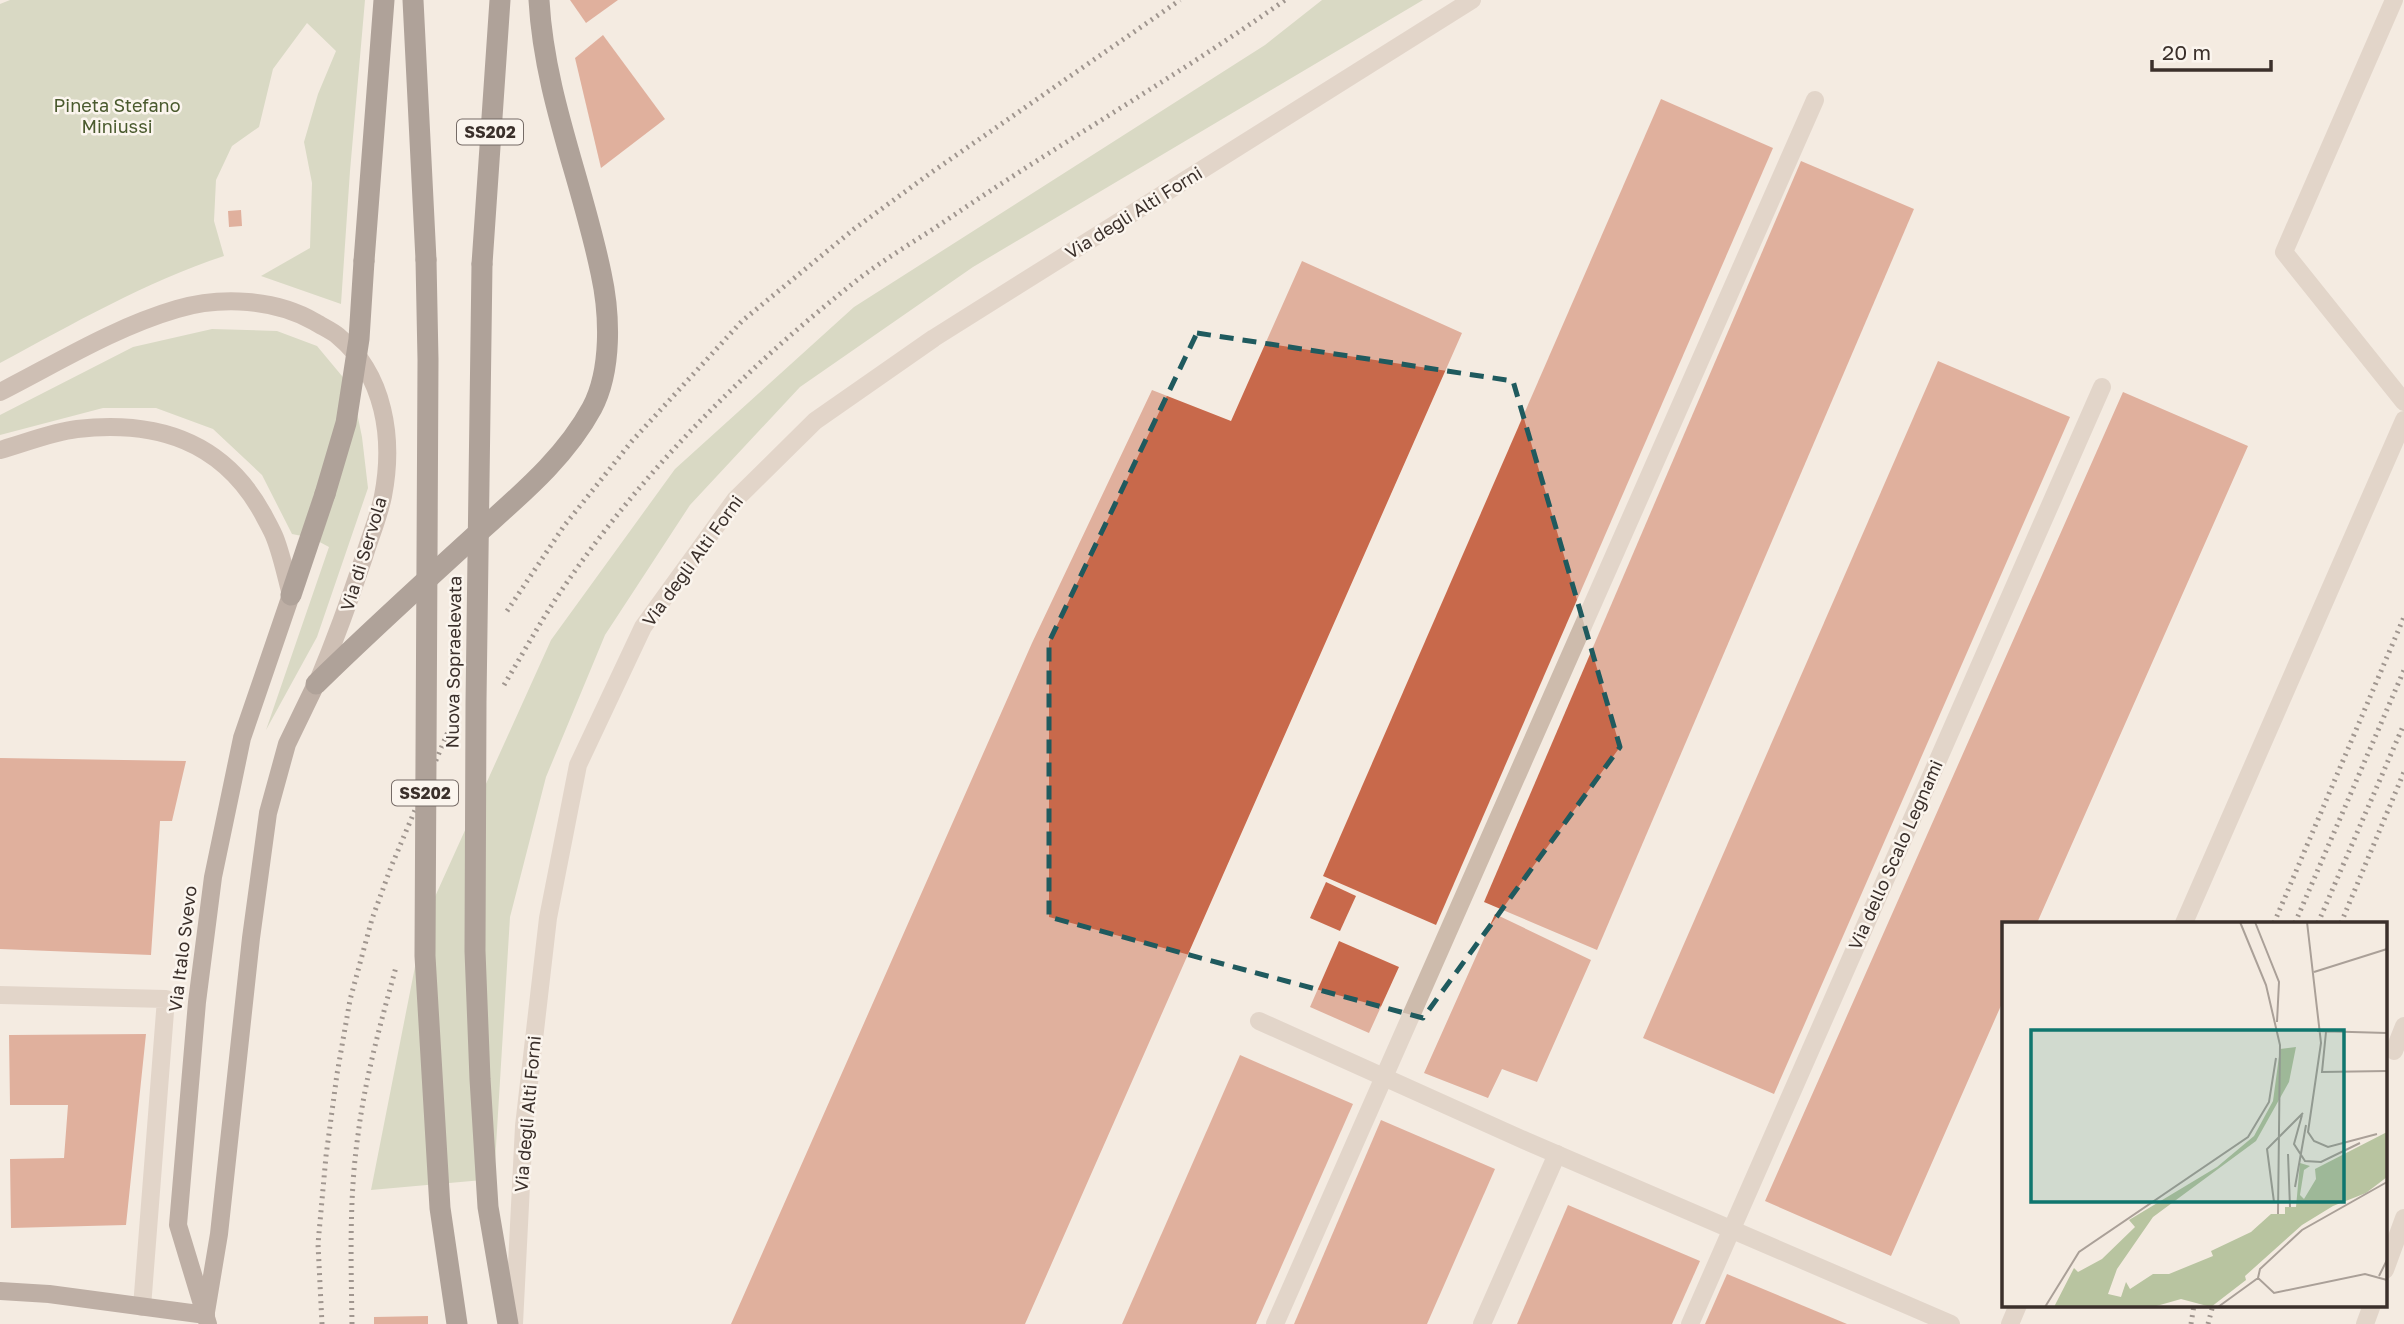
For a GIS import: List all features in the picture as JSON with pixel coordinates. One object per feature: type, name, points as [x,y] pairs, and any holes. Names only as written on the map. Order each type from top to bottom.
[{"type":"highway","points":[[291,595],[346,423],[359,339],[384,0]]},
{"type":"highway","name":"Nuova Sopraelevata","points":[[413,0],[426,260],[428,359],[425,956],[440,1208],[457,1324]]},
{"type":"highway","name":"Nuova Sopraelevata","points":[[500,0],[482,264],[475,702],[475,951],[488,1207],[508,1324]]},
{"type":"highway","points":[[316,684],[542,474],[576,433],[593,406],[603,373],[608,329],[602,275],[552,90],[539,6]]},
{"type":"main road","name":"Via di Servola","points":[[0,392],[135,323],[179,308],[212,302],[257,303],[298,312],[338,336],[367,369],[382,404],[388,449],[383,497],[344,619],[316,684]]},
{"type":"main road","points":[[0,450],[75,429],[121,426],[163,433],[197,444],[227,466],[251,493],[275,537],[291,595]]},
{"type":"main road","name":"Via Italo Svevo","points":[[207,1320],[178,1225],[197,1002],[214,877],[242,738],[291,595]]},
{"type":"main road","points":[[0,1291],[49,1294],[142,1307],[207,1320],[268,813],[287,744],[316,684]]},
{"type":"street","name":"Via degli Alti Forni","points":[[514,1324],[524,1126],[548,918],[578,765],[643,627],[681,574],[735,500],[815,421],[934,338],[1472,0]]},
{"type":"street","points":[[2394,0],[2284,252],[2404,402]]},
{"type":"street","points":[[1275,1324],[1815,100]]},
{"type":"street","name":"Via dello Scalo Legnami","points":[[1690,1324],[2102,387]]},
{"type":"street","points":[[2184,922],[2404,420]]},
{"type":"street","points":[[0,995],[166,999],[142,1307]]},
{"type":"street","points":[[1259,1021],[1383,1078],[1951,1324]]},
{"type":"street","points":[[2394,1054],[2404,1026]]},
{"type":"street","points":[[1482,1324],[1557,1154]]},
{"type":"street","points":[[2386,1267],[2404,1218]]},
{"type":"street","points":[[2010,1324],[2018,1306]]},
{"type":"street","points":[[2365,1324],[2372,1306]]},
{"type":"highlighted area","points":[[1197,333],[1513,381],[1620,747],[1423,1018],[1049,917],[1049,642]]},
{"type":"green space","name":"Pineta Stefano Miniussi","points":[[10,0],[365,0],[341,304],[261,276],[310,248],[312,183],[304,142],[318,94],[336,51],[307,23],[273,69],[259,127],[232,146],[216,180],[214,221],[224,256],[138,291],[0,363],[0,4]]},
{"type":"green space","points":[[1322,0],[1423,0],[973,267],[800,387],[690,505],[605,635],[546,777],[510,917],[494,1179],[371,1190],[424,921],[551,640],[675,469],[854,307],[1265,45]]},
{"type":"green space","points":[[212,329],[277,331],[317,346],[352,388],[362,437],[368,488],[317,637],[266,730],[329,547],[312,538],[292,534],[262,475],[213,429],[156,408],[103,408],[0,435],[0,415],[133,347]]},
{"type":"building","points":[[570,0],[618,0],[586,23]]},
{"type":"building","points":[[603,35],[665,119],[601,168],[575,58]]},
{"type":"building","points":[[1661,99],[1773,148],[1436,925],[1323,876]]},
{"type":"building","points":[[1801,161],[1914,209],[1597,950],[1484,902]]},
{"type":"building","points":[[241,210],[242,226],[229,227],[228,211]]},
{"type":"building","points":[[1302,261],[1462,333],[1025,1324],[731,1324],[1032,643],[1152,390],[1231,421]]},
{"type":"building","points":[[1938,361],[2070,417],[1774,1094],[1643,1038]]},
{"type":"building","points":[[2123,392],[2248,446],[2037,922],[2002,922],[2002,1003],[1891,1256],[1765,1201]]},
{"type":"building","points":[[0,758],[186,761],[172,821],[160,821],[151,955],[0,949]]},
{"type":"building","points":[[1326,882],[1356,896],[1340,931],[1310,918]]},
{"type":"building","points":[[1495,914],[1591,960],[1537,1082],[1502,1069],[1488,1098],[1424,1073]]},
{"type":"building","points":[[1339,941],[1399,967],[1369,1033],[1310,1007]]},
{"type":"building","points":[[146,1034],[126,1225],[11,1228],[10,1159],[64,1158],[68,1105],[10,1105],[9,1035]]},
{"type":"building","points":[[1240,1055],[1353,1104],[1256,1324],[1122,1324]]},
{"type":"building","points":[[1381,1120],[1495,1169],[1427,1324],[1294,1324]]},
{"type":"building","points":[[1568,1205],[1700,1261],[1672,1324],[1517,1324]]},
{"type":"building","points":[[1727,1274],[1847,1324],[1705,1324]]},
{"type":"building","points":[[428,1316],[428,1324],[374,1324],[374,1317]]},
{"type":"railway","points":[[507,611],[564,526],[632,441],[742,321],[854,229],[1180,0]]},
{"type":"railway","points":[[504,685],[559,594],[623,507],[695,426],[814,315],[881,263],[1285,0]]},
{"type":"railway","points":[[2274,922],[2404,617]]},
{"type":"railway","points":[[2295,922],[2404,670]]},
{"type":"railway","points":[[2318,922],[2404,724]]},
{"type":"railway","points":[[322,1324],[318,1244],[326,1156],[350,1000],[372,919],[391,867],[450,727]]},
{"type":"railway","points":[[2341,922],[2404,772]]},
{"type":"railway","points":[[352,1324],[351,1229],[355,1158],[369,1071],[396,967]]},
{"type":"railway","points":[[2191,1324],[2194,1306]]},
{"type":"railway","points":[[2208,1324],[2213,1306]]}]
